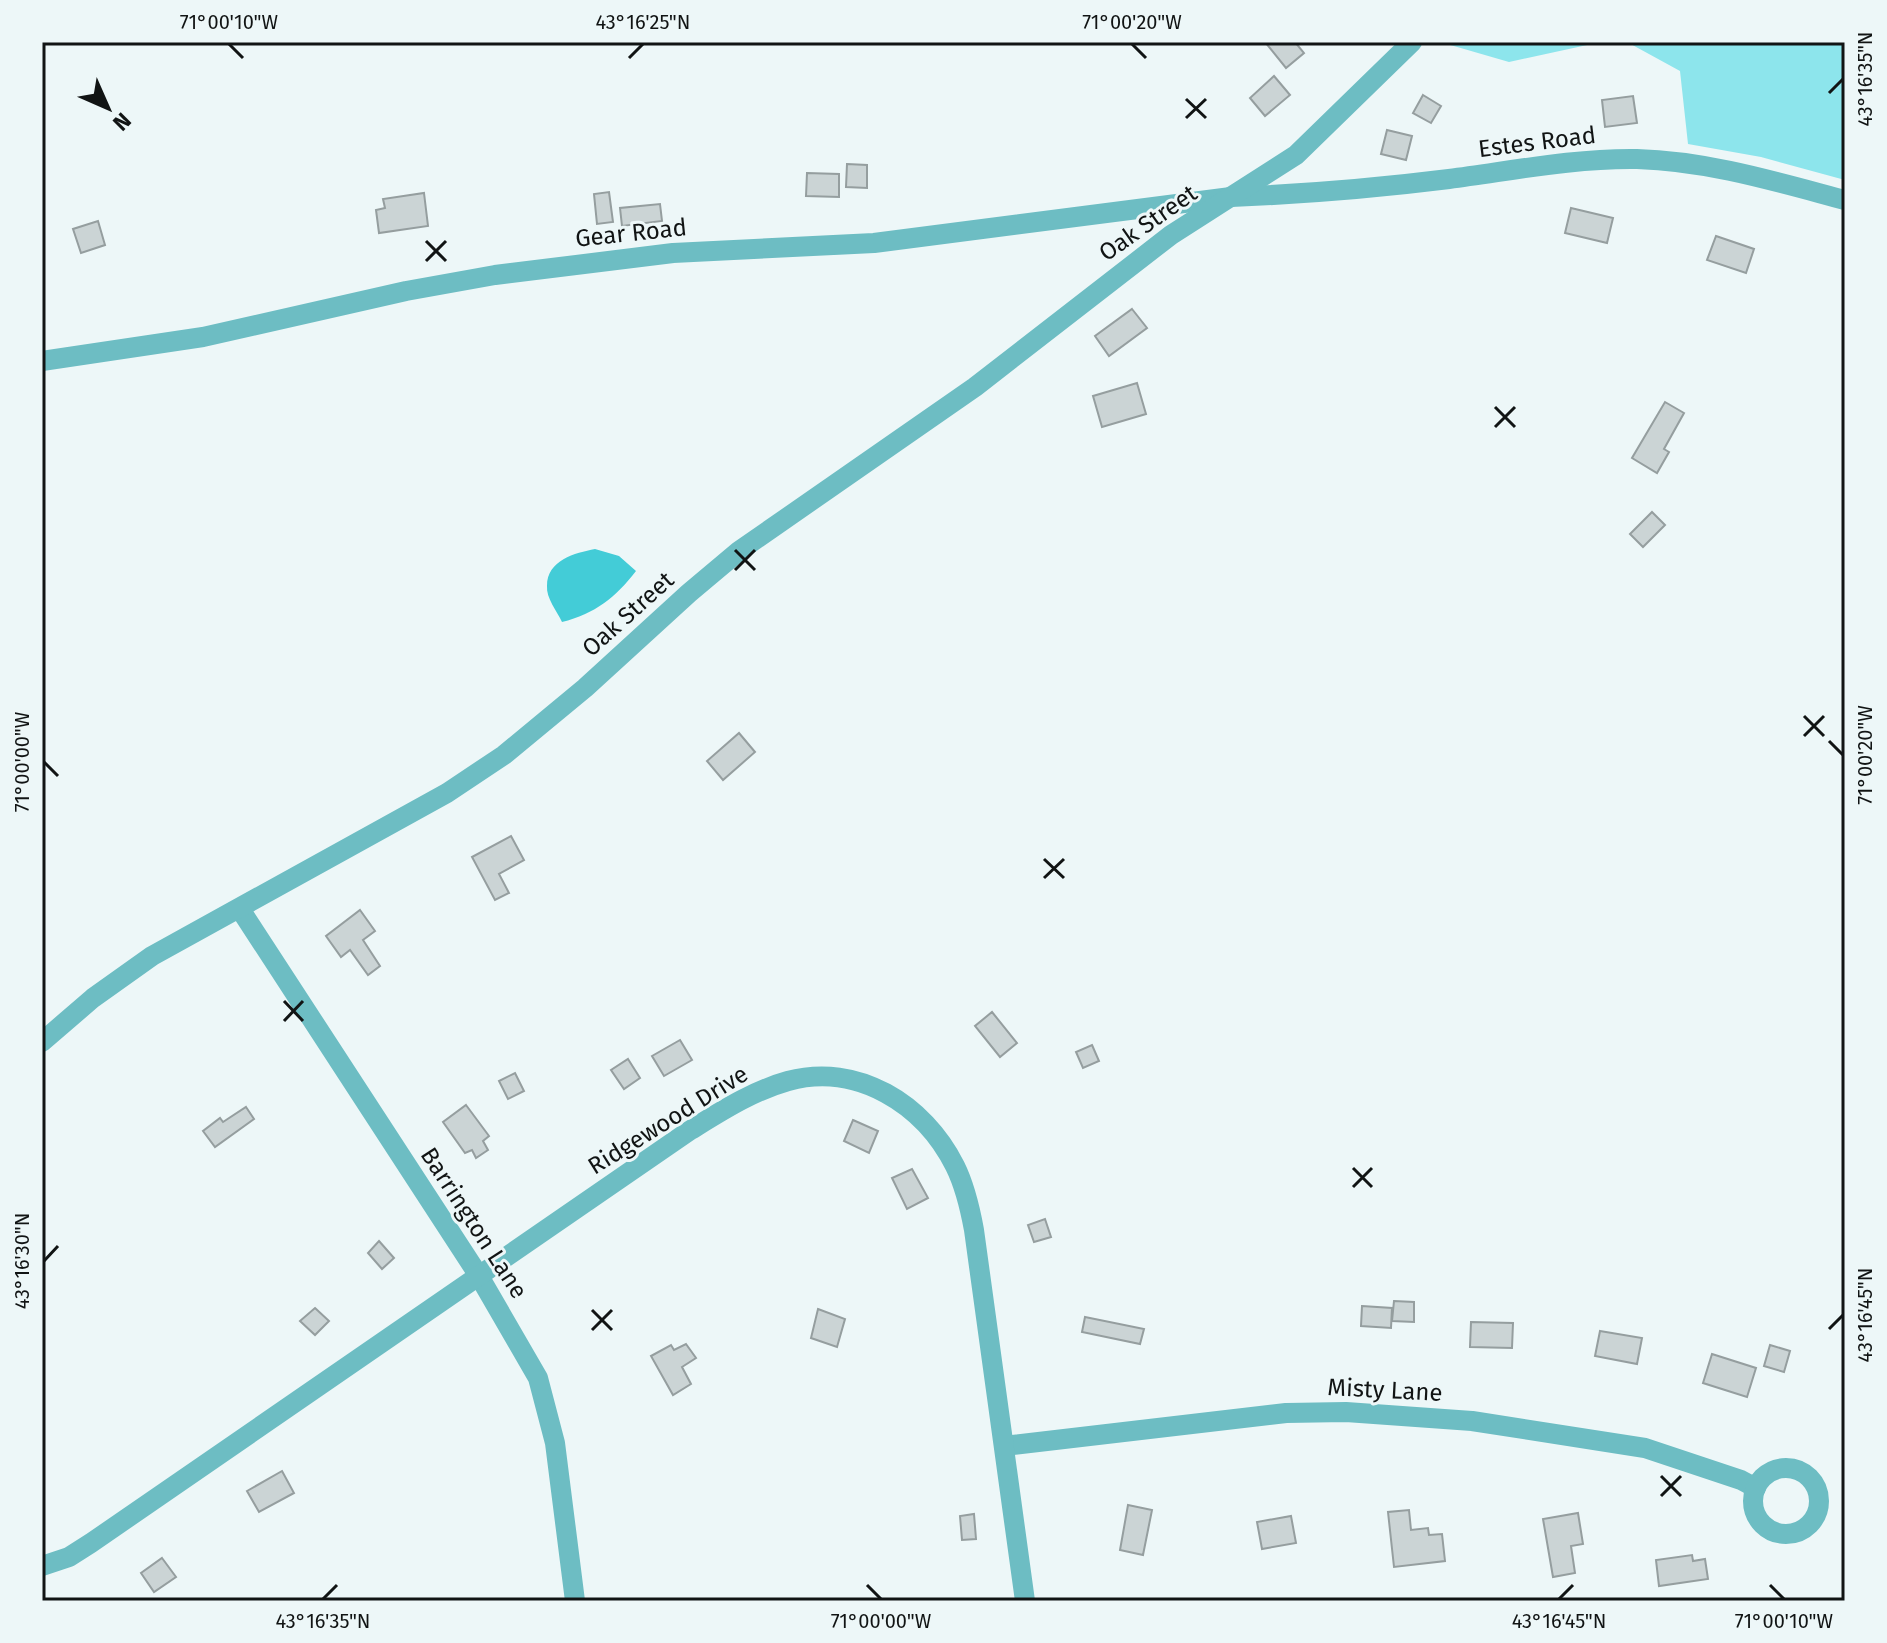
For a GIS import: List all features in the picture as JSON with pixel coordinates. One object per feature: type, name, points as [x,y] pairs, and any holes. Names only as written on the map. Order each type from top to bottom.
[{"type":"street","name":"Oak Street","points":[[42,1042],[83,1006],[133,969],[447,793],[504,755],[585,688],[739,551],[975,387],[1171,235],[1296,155],[1412,42]]},
{"type":"street","name":"Estes Road","points":[[1231,197],[1443,180],[1591,161],[1635,159],[1671,161],[1757,177],[1845,200]]},
{"type":"street","name":"Gear Road","points":[[42,361],[203,337],[406,291],[495,275],[673,253],[874,243],[1231,197]]},
{"type":"street","name":"Barrington Lane","points":[[240,909],[479,1276],[538,1378],[555,1443],[575,1601]]},
{"type":"street","name":"Ridgewood Drive","points":[[42,1566],[69,1557],[91,1543],[549,1226],[727,1108],[788,1081],[833,1076],[876,1087],[914,1111],[943,1146],[959,1175],[974,1230],[1025,1601]]},
{"type":"street","name":"Misty Lane","points":[[1004,1446],[1271,1414],[1346,1412],[1472,1421],[1645,1448],[1741,1480],[1756,1488]]},
{"type":"shaded area","points":[[1440,42],[1601,42],[1509,62]]},
{"type":"shaded area","points":[[1627,42],[1845,42],[1845,180],[1761,157],[1688,144],[1680,71]]},
{"type":"shaded area","points":[[595,549],[619,556],[636,571],[604,603],[562,622],[548,595],[548,577],[564,559]]},
{"type":"building","points":[[1265,42],[1295,42],[1304,53],[1286,68]]},
{"type":"building","points":[[1274,76],[1290,95],[1265,116],[1250,98]]},
{"type":"building","points":[[1423,95],[1441,106],[1431,123],[1413,113]]},
{"type":"building","points":[[1633,96],[1637,123],[1605,127],[1602,100]]},
{"type":"building","points":[[1387,130],[1412,136],[1406,160],[1381,154]]},
{"type":"building","points":[[847,164],[867,165],[867,188],[846,187]]},
{"type":"building","points":[[807,173],[839,174],[839,197],[806,196]]},
{"type":"building","points":[[609,192],[613,222],[597,224],[594,194]]},
{"type":"building","points":[[424,193],[428,226],[379,233],[376,210],[385,208],[383,199]]},
{"type":"building","points":[[660,204],[662,221],[622,226],[620,208]]},
{"type":"building","points":[[1571,208],[1613,218],[1607,243],[1565,233]]},
{"type":"building","points":[[98,221],[105,245],[81,253],[73,229]]},
{"type":"building","points":[[1716,236],[1754,249],[1746,273],[1707,260]]},
{"type":"building","points":[[1132,309],[1147,328],[1109,356],[1095,336]]},
{"type":"building","points":[[1137,383],[1146,414],[1102,427],[1093,396]]},
{"type":"building","points":[[1665,402],[1684,413],[1664,449],[1669,452],[1657,473],[1632,458]]},
{"type":"building","points":[[1652,512],[1665,525],[1643,547],[1630,534]]},
{"type":"building","points":[[739,733],[755,752],[723,780],[707,761]]},
{"type":"building","points":[[511,836],[524,860],[499,874],[509,893],[495,900],[472,857]]},
{"type":"building","points":[[360,910],[375,931],[363,940],[380,966],[368,975],[350,950],[341,957],[326,936]]},
{"type":"building","points":[[992,1012],[1017,1043],[1000,1057],[975,1026]]},
{"type":"building","points":[[680,1040],[692,1060],[664,1076],[652,1056]]},
{"type":"building","points":[[1092,1045],[1099,1061],[1083,1068],[1076,1052]]},
{"type":"building","points":[[628,1059],[640,1078],[624,1089],[611,1070]]},
{"type":"building","points":[[515,1073],[524,1091],[508,1099],[499,1081]]},
{"type":"building","points":[[466,1105],[489,1136],[483,1141],[488,1150],[476,1158],[472,1150],[465,1153],[443,1122]]},
{"type":"building","points":[[246,1107],[254,1119],[215,1147],[203,1131],[220,1118],[223,1122]]},
{"type":"building","points":[[853,1120],[878,1131],[869,1153],[844,1141]]},
{"type":"building","points":[[912,1169],[928,1198],[907,1209],[892,1178]]},
{"type":"building","points":[[1045,1219],[1051,1237],[1034,1242],[1028,1225]]},
{"type":"building","points":[[379,1241],[394,1258],[382,1269],[368,1253]]},
{"type":"building","points":[[1394,1301],[1414,1302],[1414,1322],[1392,1321]]},
{"type":"building","points":[[1362,1306],[1392,1308],[1391,1328],[1361,1326]]},
{"type":"building","points":[[315,1308],[329,1321],[315,1335],[300,1321]]},
{"type":"building","points":[[818,1309],[845,1319],[837,1347],[811,1338]]},
{"type":"building","points":[[1085,1317],[1144,1329],[1140,1344],[1082,1332]]},
{"type":"building","points":[[1471,1322],[1513,1323],[1512,1348],[1470,1347]]},
{"type":"building","points":[[1600,1331],[1642,1338],[1637,1364],[1595,1356]]},
{"type":"building","points":[[686,1344],[696,1358],[682,1367],[691,1384],[673,1395],[651,1356],[671,1345],[674,1350]]},
{"type":"building","points":[[1770,1345],[1790,1351],[1784,1372],[1764,1366]]},
{"type":"building","points":[[1712,1354],[1756,1368],[1747,1397],[1703,1383]]},
{"type":"building","points":[[282,1471],[294,1493],[259,1512],[247,1491]]},
{"type":"building","points":[[1128,1505],[1152,1510],[1143,1555],[1120,1550]]},
{"type":"building","points":[[1409,1510],[1411,1530],[1428,1528],[1429,1535],[1442,1534],[1445,1561],[1394,1567],[1388,1512]]},
{"type":"building","points":[[1578,1513],[1583,1544],[1571,1546],[1575,1573],[1553,1577],[1543,1519]]},
{"type":"building","points":[[974,1514],[976,1539],[962,1540],[960,1516]]},
{"type":"building","points":[[1291,1516],[1296,1543],[1262,1549],[1257,1522]]},
{"type":"building","points":[[1692,1555],[1693,1561],[1705,1559],[1708,1579],[1659,1586],[1656,1560]]},
{"type":"building","points":[[162,1558],[176,1577],[154,1592],[141,1573]]}]
